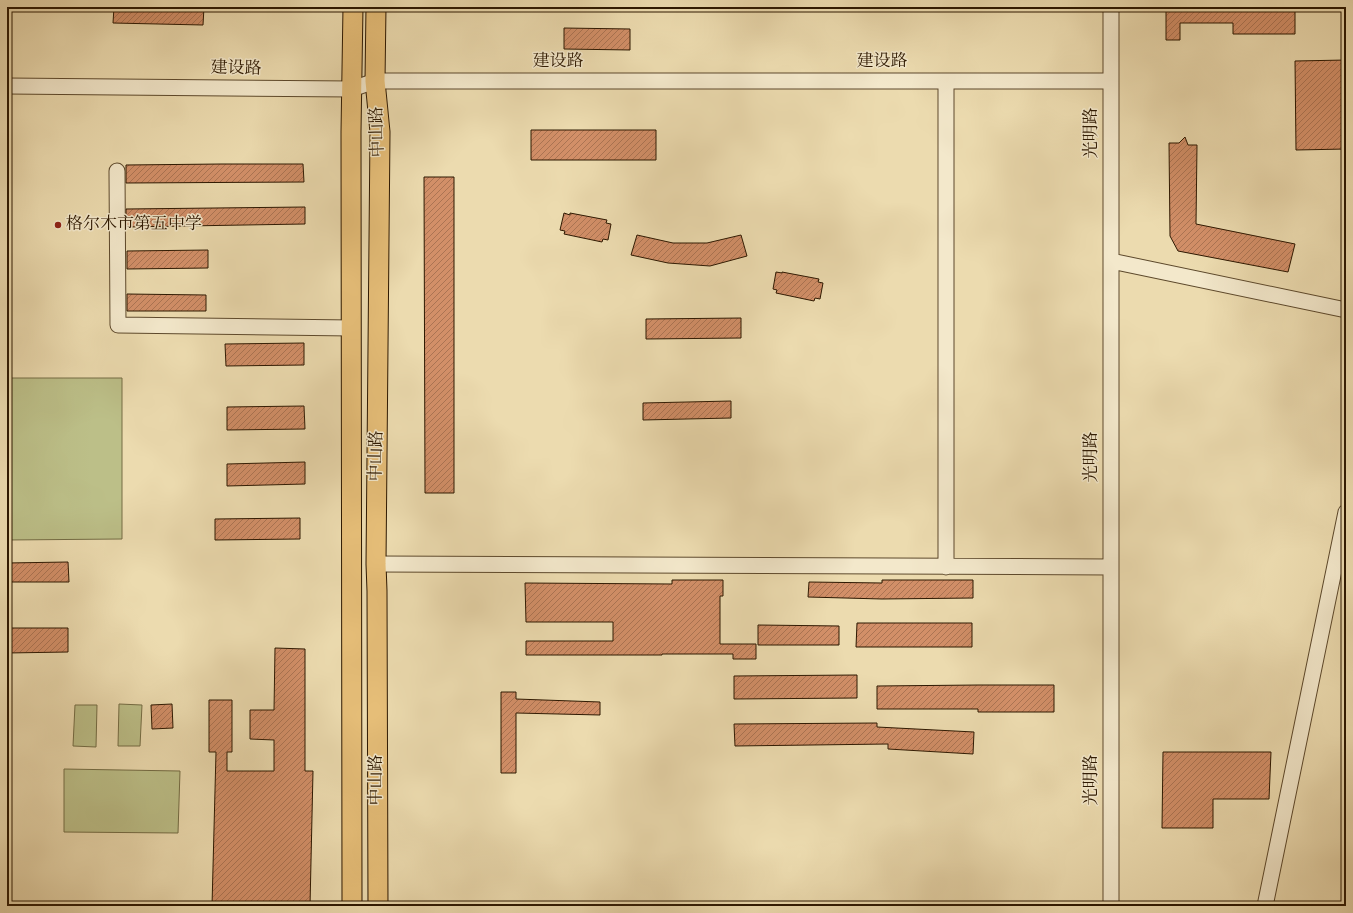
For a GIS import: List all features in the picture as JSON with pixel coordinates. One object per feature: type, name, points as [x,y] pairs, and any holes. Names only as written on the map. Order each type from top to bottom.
[{"type":"main road","name":"中山路","points":[[352,906],[353,7]]},
{"type":"main road","name":"中山路","points":[[376,7],[375,81],[380,132],[376,564],[378,906]]},
{"type":"street","name":"光明路","points":[[1111,7],[1111,906]]},
{"type":"street","name":"建设路","points":[[7,86],[352,89],[375,81],[1111,81]]},
{"type":"street","points":[[946,81],[946,567]]},
{"type":"street","points":[[118,171],[118,325],[352,328]]},
{"type":"street","points":[[1111,261],[1346,310]]},
{"type":"street","points":[[1264,906],[1346,512]]},
{"type":"street","points":[[376,564],[1111,567]]},
{"type":"green space","points":[[7,378],[122,378],[122,539],[7,540]]},
{"type":"green space","points":[[119,704],[142,705],[140,746],[118,746]]},
{"type":"green space","points":[[75,705],[97,705],[96,747],[73,746]]},
{"type":"green space","points":[[64,769],[180,771],[178,833],[64,832]]},
{"type":"building","points":[[114,7],[204,7],[203,25],[113,23]]},
{"type":"building","points":[[1166,9],[1295,9],[1295,34],[1233,34],[1233,23],[1180,23],[1180,40],[1166,40]]},
{"type":"building","points":[[564,28],[630,29],[630,50],[564,49]]},
{"type":"building","points":[[1346,60],[1346,149],[1296,150],[1295,61]]},
{"type":"building","points":[[531,130],[656,130],[656,160],[531,160]]},
{"type":"building","points":[[1185,137],[1188,145],[1197,145],[1196,224],[1295,244],[1288,272],[1178,251],[1170,236],[1169,143],[1179,143]]},
{"type":"building","points":[[303,164],[304,182],[126,183],[126,165]]},
{"type":"building","points":[[424,177],[454,177],[454,493],[425,493]]},
{"type":"building","points":[[305,207],[305,224],[126,227],[126,209]]},
{"type":"building","points":[[564,213],[607,220],[606,223],[611,224],[608,240],[603,239],[602,242],[564,234],[565,231],[560,230]]},
{"type":"building","points":[[637,235],[673,243],[707,243],[741,235],[747,256],[710,266],[668,263],[631,255]]},
{"type":"building","points":[[208,250],[208,268],[127,269],[127,251]]},
{"type":"building","points":[[776,272],[819,279],[818,282],[823,283],[820,299],[815,298],[814,301],[776,293],[777,290],[773,289]]},
{"type":"building","points":[[127,294],[206,295],[206,311],[127,311]]},
{"type":"building","points":[[741,318],[741,338],[646,339],[646,319]]},
{"type":"building","points":[[304,343],[304,365],[226,366],[225,344]]},
{"type":"building","points":[[731,401],[731,418],[643,420],[643,403]]},
{"type":"building","points":[[304,406],[305,429],[227,430],[227,407]]},
{"type":"building","points":[[305,462],[305,484],[227,486],[227,464]]},
{"type":"building","points":[[300,518],[300,539],[215,540],[215,519]]},
{"type":"building","points":[[68,562],[69,582],[7,582],[7,563]]},
{"type":"building","points":[[672,580],[723,580],[723,596],[720,596],[720,644],[756,644],[756,659],[733,659],[733,654],[526,655],[526,641],[613,641],[613,622],[526,622],[525,583],[672,584]]},
{"type":"building","points":[[882,580],[973,580],[973,598],[882,599],[808,597],[809,582],[882,583]]},
{"type":"building","points":[[857,623],[972,623],[972,647],[856,647]]},
{"type":"building","points":[[758,625],[839,626],[839,645],[758,645]]},
{"type":"building","points":[[7,628],[68,628],[68,652],[7,653]]},
{"type":"building","points":[[275,648],[305,649],[305,771],[313,771],[310,906],[212,906],[216,752],[209,752],[209,700],[232,700],[232,752],[227,752],[227,771],[274,771],[274,740],[250,739],[250,710],[274,710]]},
{"type":"building","points":[[857,675],[857,698],[734,699],[734,676]]},
{"type":"building","points":[[1054,685],[1054,712],[978,712],[978,709],[877,709],[877,686]]},
{"type":"building","points":[[501,692],[516,692],[516,699],[600,702],[600,715],[516,713],[516,773],[501,773]]},
{"type":"building","points":[[172,704],[173,728],[152,729],[151,705]]},
{"type":"building","points":[[877,723],[877,727],[974,732],[973,754],[888,749],[888,744],[735,746],[734,724]]},
{"type":"building","points":[[1163,752],[1271,752],[1269,799],[1213,799],[1213,828],[1162,828]]},
{"type":"place","name":"格尔木市第五中学","points":[[58,225]]}]
